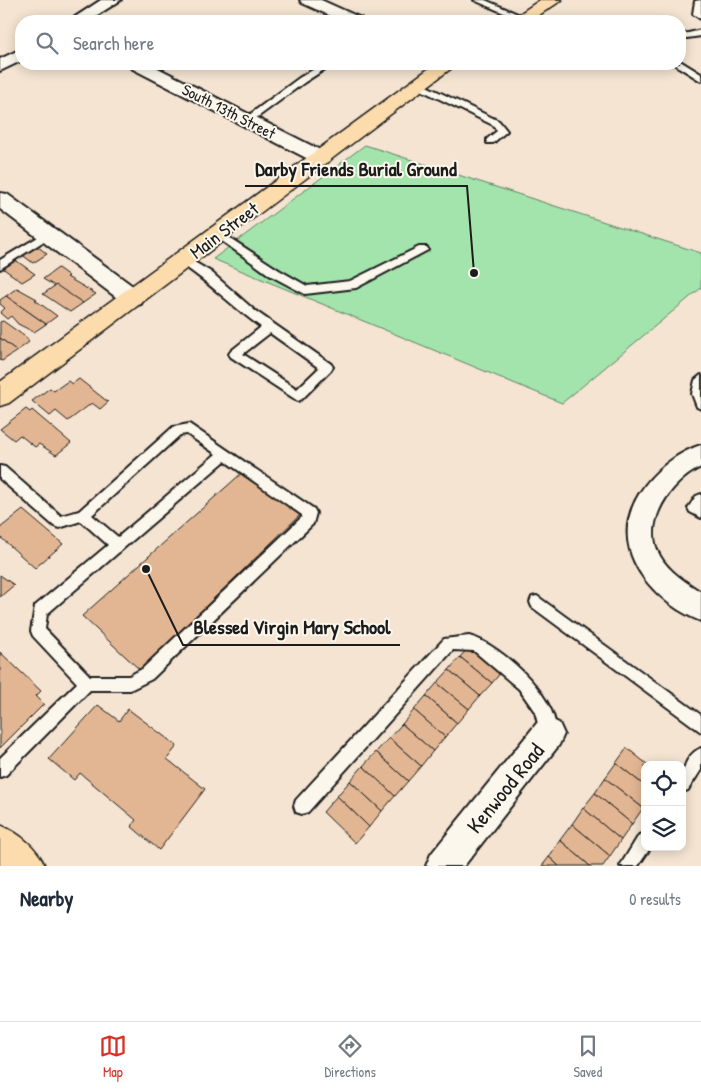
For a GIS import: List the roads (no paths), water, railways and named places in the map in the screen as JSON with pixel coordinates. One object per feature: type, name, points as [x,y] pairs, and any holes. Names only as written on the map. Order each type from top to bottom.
[{"type":"main road","points":[[528,15],[553,0]]},
{"type":"main road","name":"Main Street","points":[[1,394],[439,70]]},
{"type":"main road","points":[[0,843],[26,866]]},
{"type":"street","points":[[87,15],[113,0]]},
{"type":"street","points":[[308,0],[342,15]]},
{"type":"street","points":[[701,4],[701,13]]},
{"type":"street","points":[[0,66],[15,57]]},
{"type":"street","name":"South 13th Street","points":[[149,70],[321,158]]},
{"type":"street","points":[[0,198],[133,298]]},
{"type":"street","points":[[701,455],[688,459],[673,470],[654,492],[645,512],[643,547],[650,564],[662,581],[701,608]]},
{"type":"street","name":"Kenwood Road","points":[[443,866],[548,734]]},
{"type":"lane","points":[[478,0],[510,15]]},
{"type":"lane","points":[[495,7],[501,0]]},
{"type":"lane","points":[[686,36],[701,33]]},
{"type":"lane","points":[[686,68],[701,78]]},
{"type":"lane","points":[[248,120],[302,80],[319,70]]},
{"type":"lane","points":[[418,86],[496,123],[502,132],[490,141]]},
{"type":"lane","points":[[0,265],[48,234]]},
{"type":"lane","points":[[219,234],[275,273],[305,290],[352,285],[423,250]]},
{"type":"lane","points":[[184,260],[207,275],[269,327],[327,368],[298,396],[235,354],[269,327]]},
{"type":"lane","points":[[701,380],[698,394],[701,404]]},
{"type":"lane","points":[[0,470],[59,522],[84,515],[177,431],[189,429],[309,513],[308,520],[147,674],[130,683],[87,683],[0,769]]},
{"type":"lane","points":[[87,683],[38,631],[40,611],[225,454]]},
{"type":"lane","points":[[701,500],[695,508],[701,512]]},
{"type":"lane","points":[[84,515],[118,545]]},
{"type":"lane","points":[[537,602],[701,724]]},
{"type":"lane","points":[[302,806],[440,651],[449,644],[472,643],[482,648],[525,683],[535,693],[542,706],[548,734]]},
{"type":"lane","points":[[686,778],[701,756]]},
{"type":"lane","points":[[628,866],[641,847]]},
{"type":"place","name":"Darby Friends Burial Ground","points":[[474,273]]},
{"type":"place","name":"Blessed Virgin Mary School","points":[[146,569]]}]
